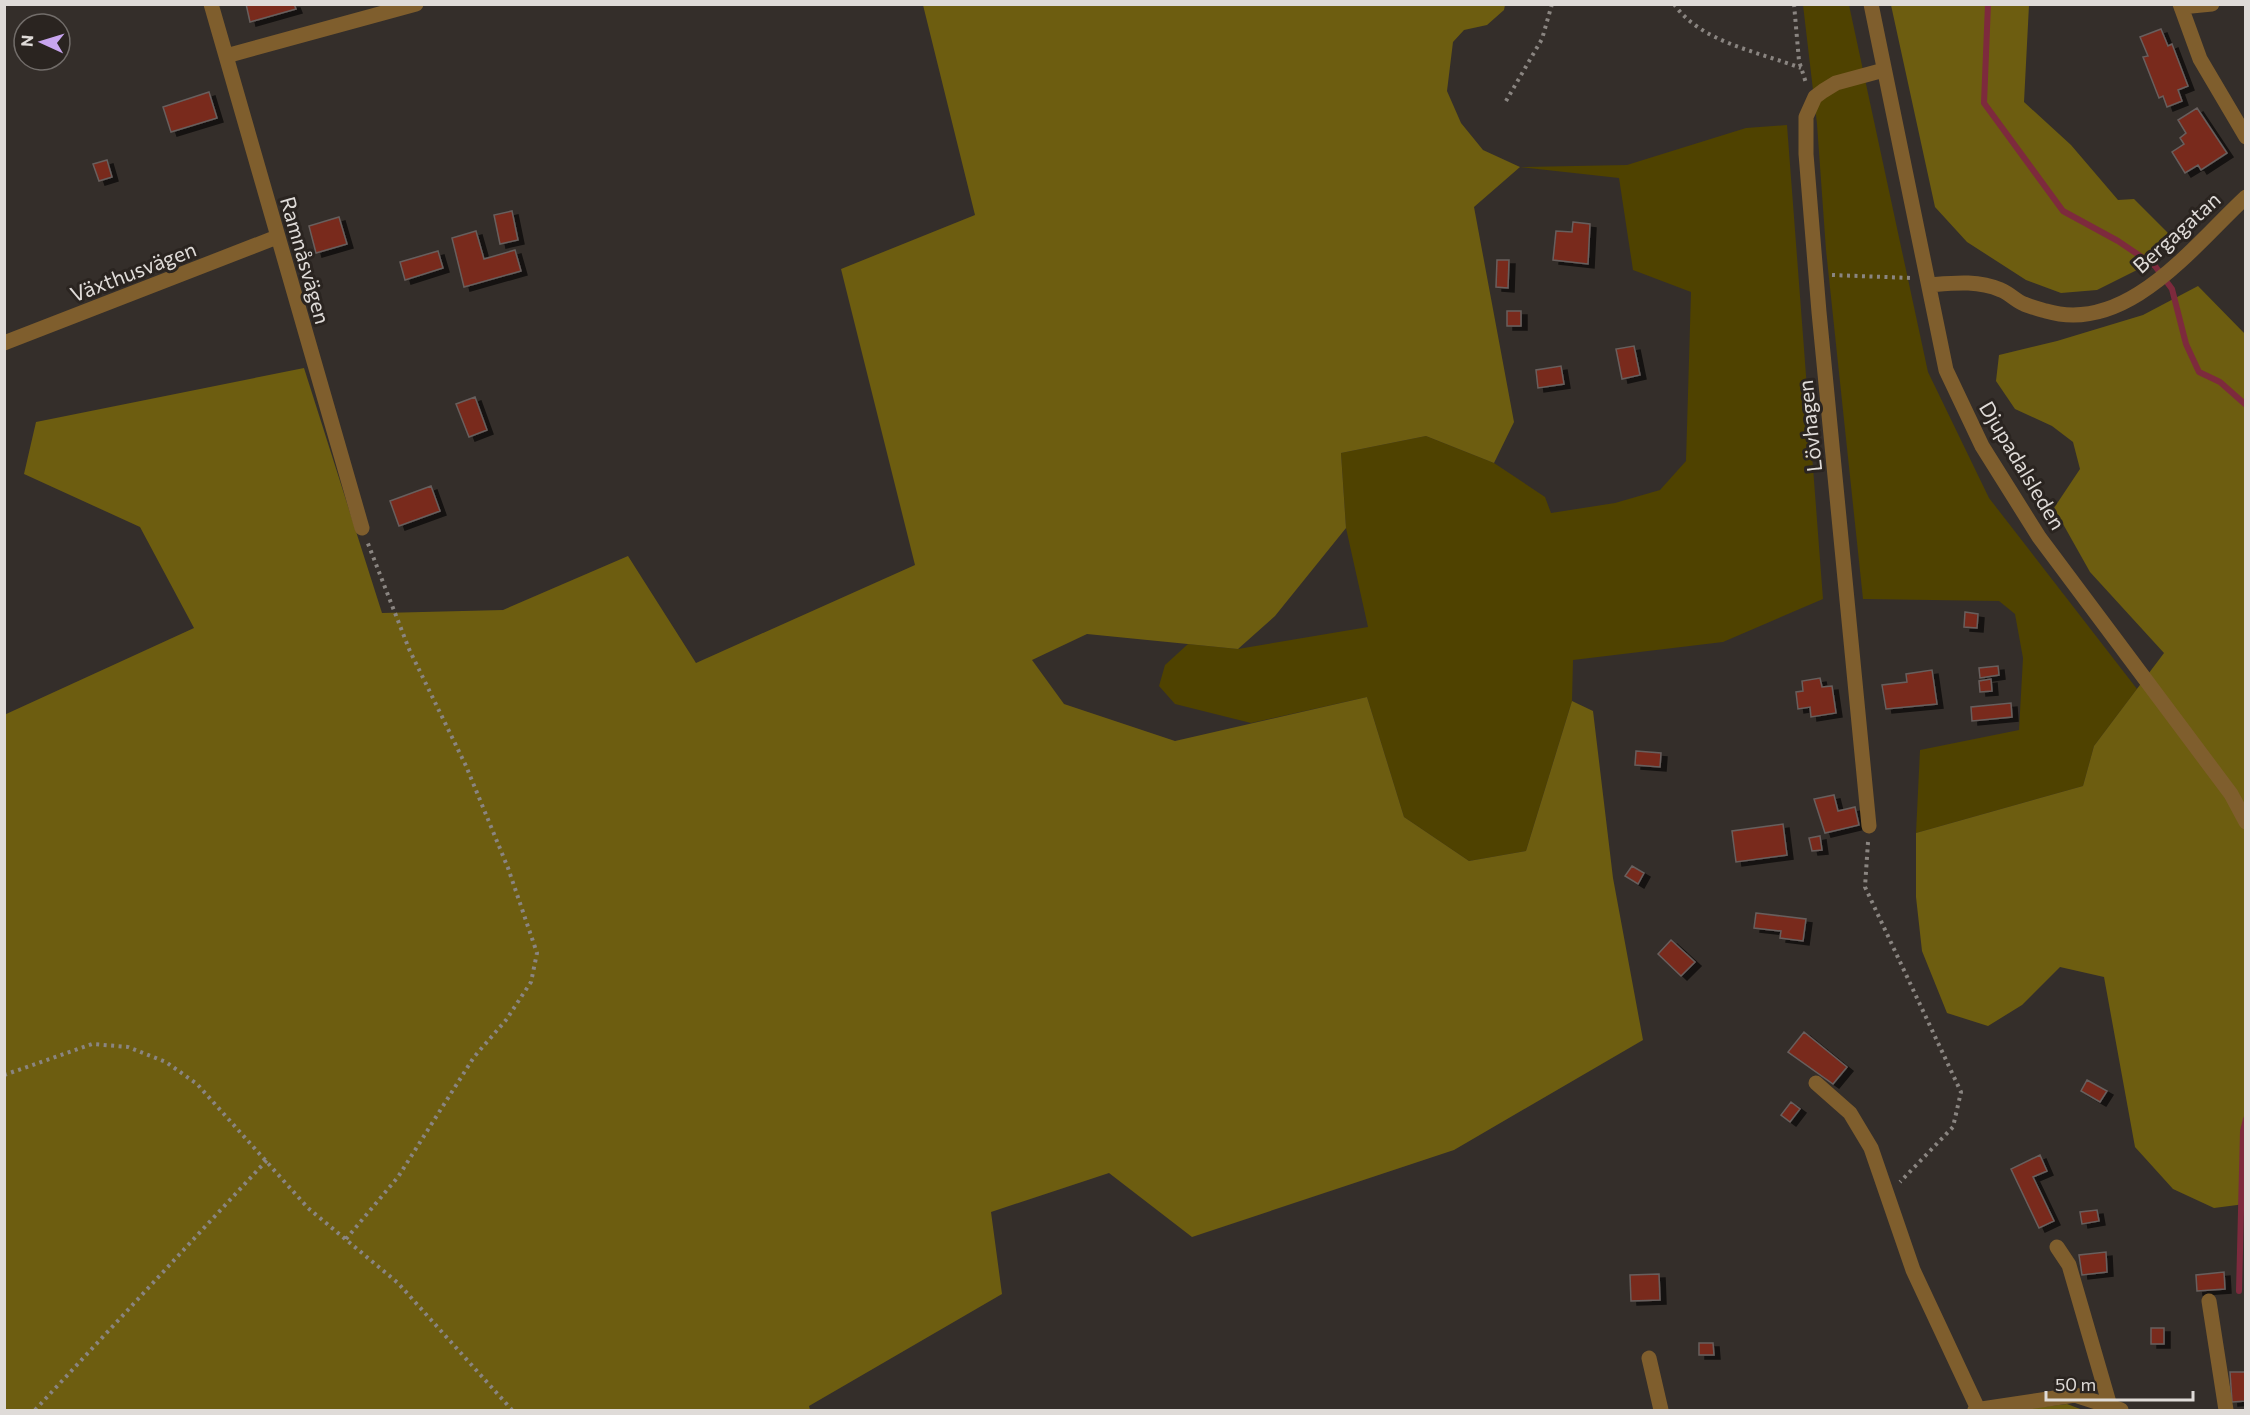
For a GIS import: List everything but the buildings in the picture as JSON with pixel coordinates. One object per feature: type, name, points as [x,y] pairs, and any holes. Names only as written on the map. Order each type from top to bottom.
[{"type":"street","name":"Ramnåsvägen","points":[[211,4],[362,528]]},
{"type":"street","points":[[226,56],[416,4]]},
{"type":"street","name":"Djupadalsleden","points":[[1870,4],[1946,370],[1982,446],[2040,537],[2231,794],[2246,822]]},
{"type":"street","points":[[2212,4],[2180,6],[2200,59],[2246,137]]},
{"type":"street","points":[[1815,98],[1836,83],[1884,70]]},
{"type":"street","name":"Lövhagen","points":[[1815,98],[1806,117],[1806,154],[1869,826]]},
{"type":"street","name":"Bergagatan","points":[[1929,285],[1964,282],[1984,284],[2003,291],[2023,304],[2054,313],[2085,315],[2114,309],[2156,283],[2246,197]]},
{"type":"street","name":"Växthusvägen","points":[[4,343],[277,237]]},
{"type":"street","points":[[1816,1083],[1850,1113],[1871,1148],[1913,1270],[1976,1410],[2074,1395],[2116,1408]]},
{"type":"street","points":[[2057,1248],[2069,1265],[2116,1408]]},
{"type":"street","points":[[2209,1301],[2226,1410]]},
{"type":"street","points":[[1649,1358],[1661,1410]]},
{"type":"path","points":[[1506,101],[1542,39],[1552,4]]},
{"type":"path","points":[[1674,4],[1683,18],[1713,37],[1801,68]]},
{"type":"path","points":[[1794,4],[1801,68],[1804,80],[1815,98]]},
{"type":"path","points":[[1816,275],[1911,278],[1929,285]]},
{"type":"path","points":[[346,1239],[398,1177],[474,1057],[506,1020],[531,982],[537,952],[508,868],[466,766],[409,649],[362,528]]},
{"type":"path","points":[[1869,826],[1865,886],[1961,1092],[1953,1127],[1940,1144],[1909,1170],[1888,1197]]},
{"type":"path","points":[[4,1075],[92,1044],[128,1047],[166,1062],[197,1084],[308,1208],[398,1283],[512,1410]]},
{"type":"path","points":[[35,1410],[267,1160]]},
{"type":"shaded area","points":[[923,5],[1505,5],[1504,10],[1487,25],[1464,30],[1453,42],[1447,91],[1461,123],[1483,150],[1520,167],[1474,207],[1514,422],[1494,463],[1426,436],[1341,453],[1346,528],[1275,616],[1238,649],[1087,634],[1032,660],[1064,704],[1175,741],[1367,697],[1404,817],[1469,861],[1526,851],[1572,701],[1593,711],[1613,878],[1643,1040],[1454,1150],[1192,1237],[1109,1173],[991,1212],[1002,1294],[809,1406],[810,1410],[5,1410],[4,715],[194,628],[140,527],[24,474],[36,422],[304,368],[382,613],[503,610],[628,556],[696,663],[915,565],[841,269],[975,215]]},
{"type":"shaded area","points":[[1803,5],[1849,5],[1928,372],[1989,498],[2137,689],[2094,746],[2083,786],[1916,833],[1920,750],[2019,730],[2023,658],[2015,614],[1999,601],[1863,599],[1826,250],[1817,124]]},
{"type":"shaded area","points":[[1891,5],[2029,5],[2024,102],[2071,145],[2118,200],[2134,199],[2171,236],[2137,270],[2097,290],[2061,293],[2026,280],[1967,242],[1935,207]]},
{"type":"shaded area","points":[[1787,125],[1823,599],[1723,642],[1573,660],[1572,701],[1526,851],[1469,861],[1404,817],[1367,697],[1251,723],[1175,704],[1159,686],[1165,665],[1188,644],[1238,649],[1368,627],[1346,528],[1341,453],[1426,436],[1494,463],[1545,497],[1551,513],[1615,503],[1660,490],[1686,461],[1691,292],[1633,270],[1619,178],[1520,167],[1627,165],[1746,128]]},
{"type":"shaded area","points":[[2198,286],[2245,334],[2245,1204],[2214,1208],[2173,1189],[2135,1147],[2104,977],[2060,967],[2022,1005],[1988,1026],[1947,1013],[1922,951],[1916,897],[1916,833],[2083,786],[2094,746],[2164,653],[2090,572],[2054,508],[2080,469],[2073,442],[2052,426],[2015,409],[1996,381],[1999,355],[2057,341],[2143,315]]},
{"type":"shaded area","points":[[2067,1404],[2083,1410],[2013,1410]]},
{"type":"waterway","points":[[1988,4],[1984,103],[2063,211],[2118,241],[2155,266],[2172,289],[2186,344],[2199,372],[2220,382],[2246,405]]},
{"type":"waterway","points":[[2239,1291],[2243,1131],[2246,1119]]}]
